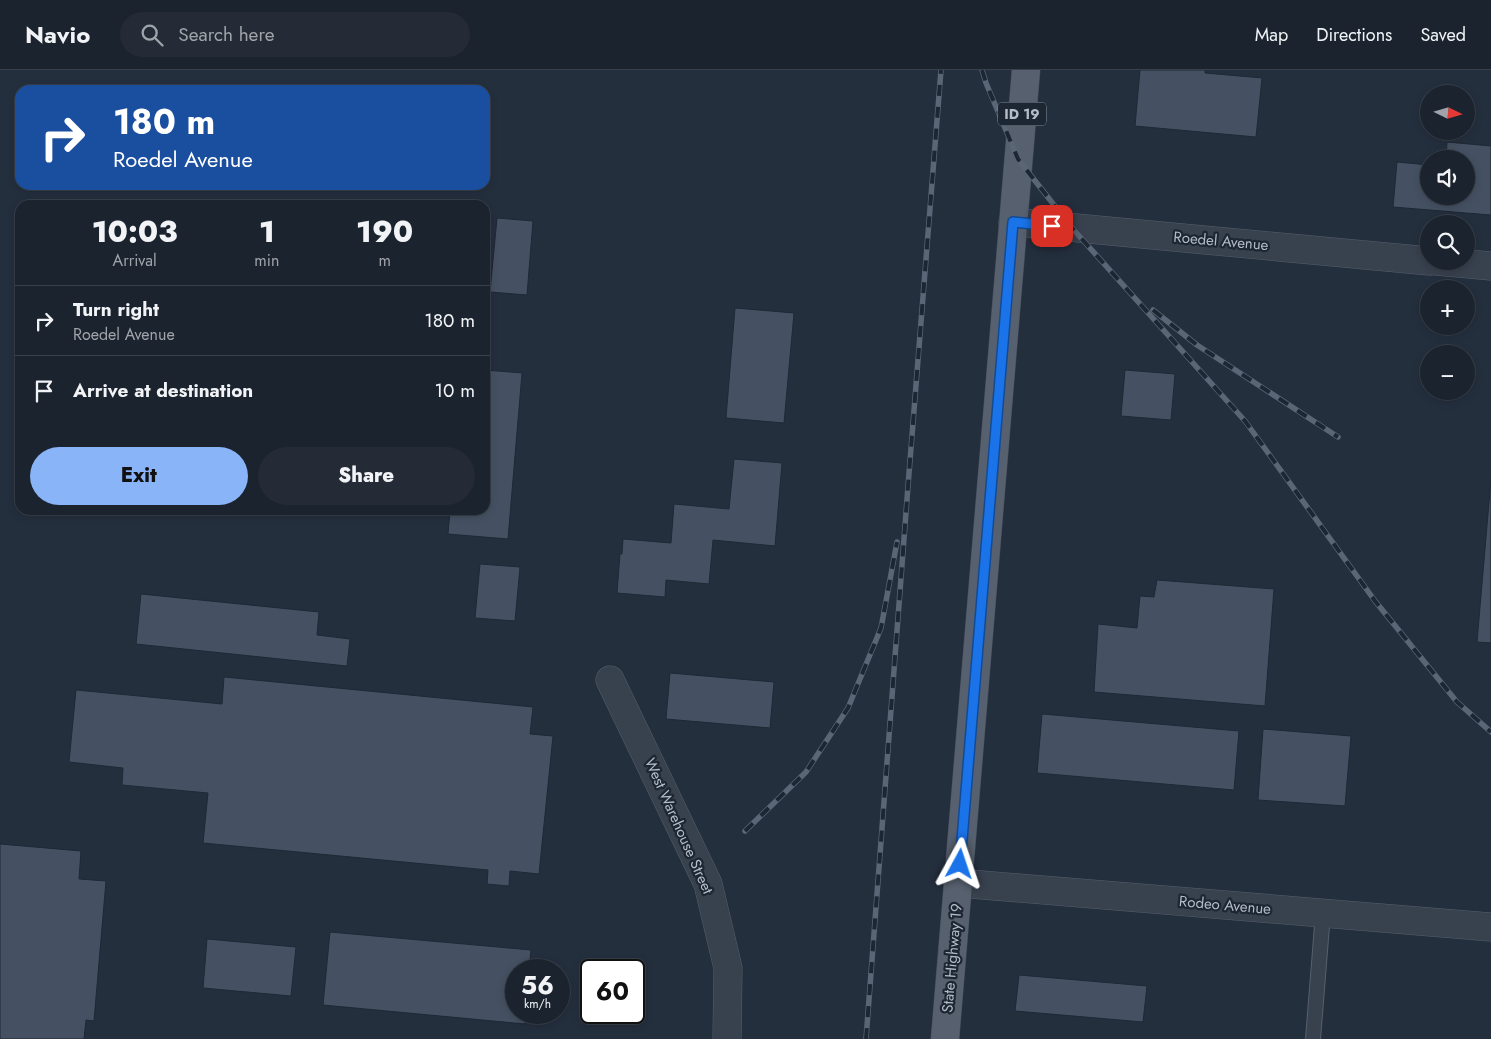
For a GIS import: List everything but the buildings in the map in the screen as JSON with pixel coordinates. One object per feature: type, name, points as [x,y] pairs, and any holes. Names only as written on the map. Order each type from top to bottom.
[{"type":"main road","name":"State Highway 19","points":[[945,1039],[1026,70]]},
{"type":"street","name":"Roedel Avenue","points":[[1013,222],[1420,259]]},
{"type":"street","points":[[1475,265],[1491,266]]},
{"type":"street","name":"West Warehouse Street","points":[[610,680],[708,884],[728,968],[728,1039]]},
{"type":"street","name":"Rodeo Avenue","points":[[958,883],[1491,927]]},
{"type":"lane","points":[[1313,1039],[1323,913]]},
{"type":"railway","points":[[866,1039],[941,70]]},
{"type":"railway","points":[[982,70],[1018,159],[1072,228],[1245,421],[1375,601],[1457,702],[1491,732]]},
{"type":"railway","points":[[1153,310],[1197,345],[1338,437]]},
{"type":"railway","points":[[745,831],[806,772],[848,708],[881,628],[897,542]]},
{"type":"route","points":[[960,864],[1013,222],[1052,226]]}]
